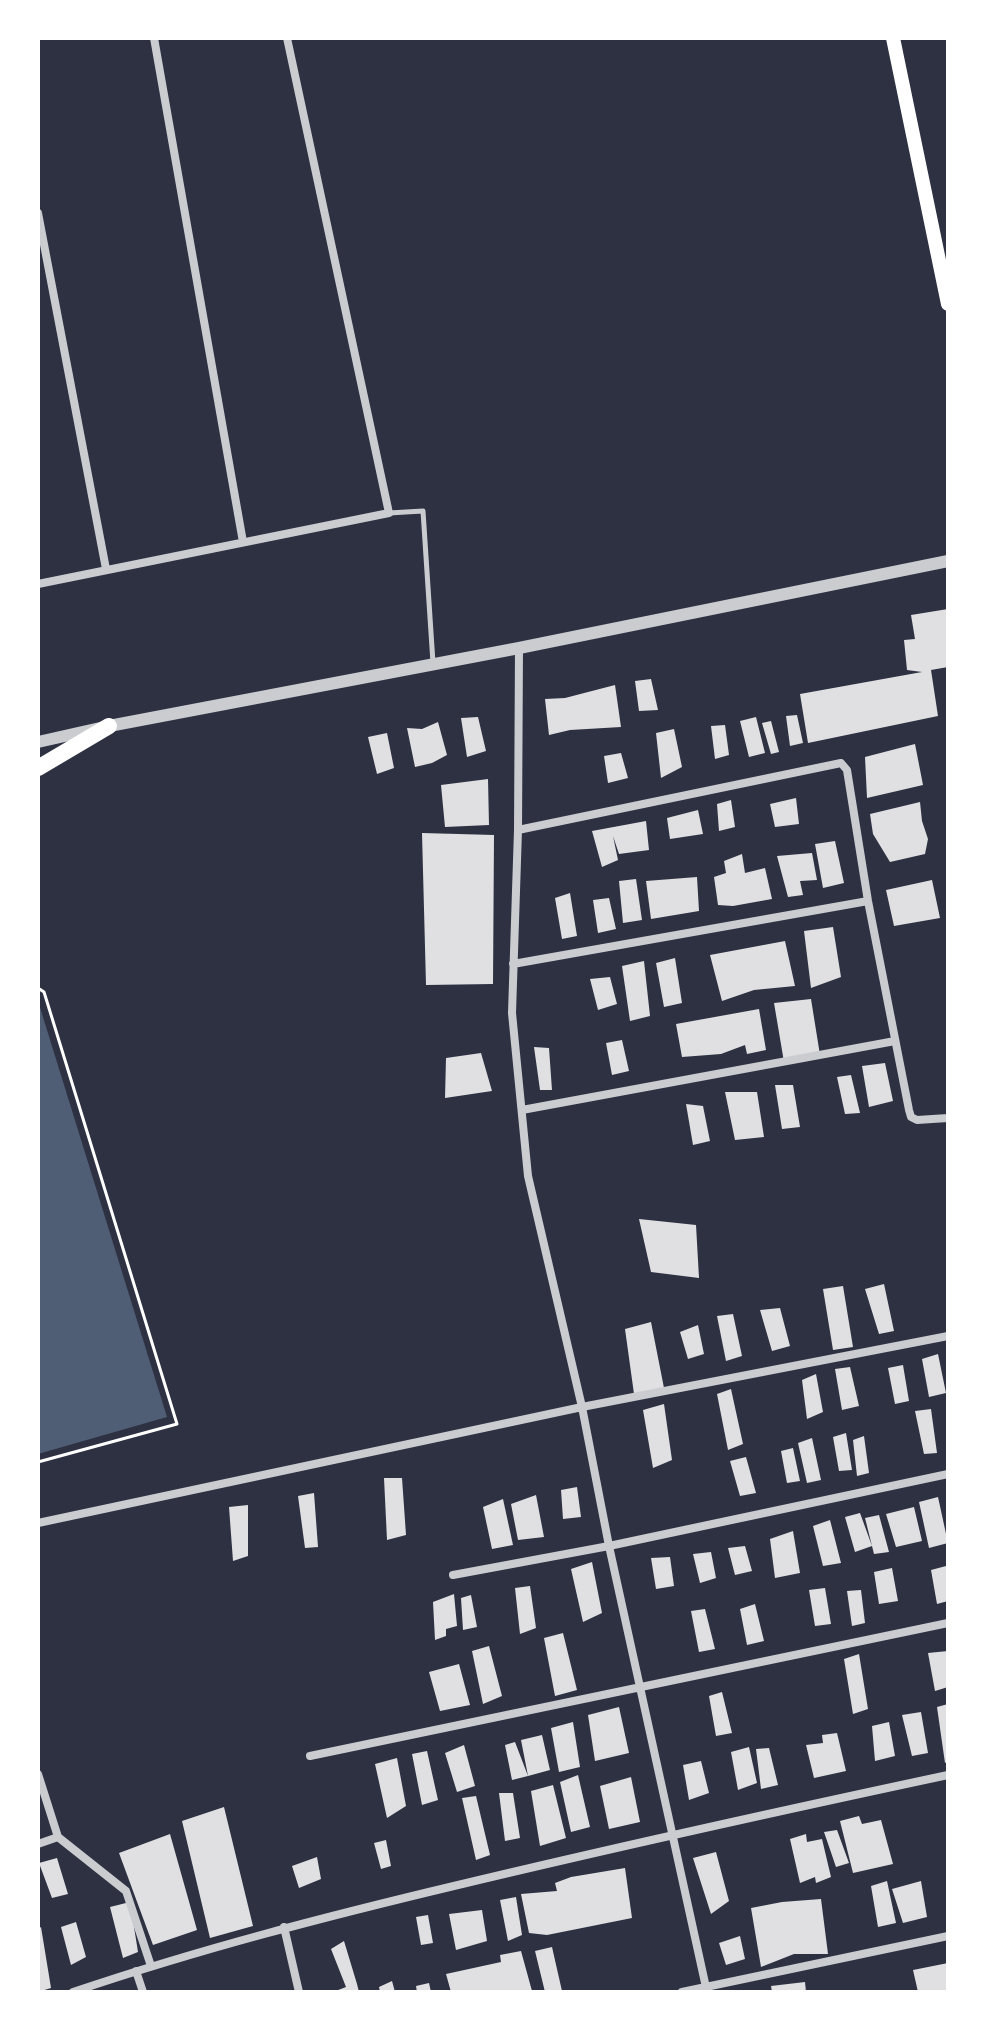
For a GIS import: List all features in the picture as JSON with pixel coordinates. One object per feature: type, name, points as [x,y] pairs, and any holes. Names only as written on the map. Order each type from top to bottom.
[{"type":"main road","points":[[893,38],[948,304]]},
{"type":"main road","points":[[38,768],[109,726]]},
{"type":"street","points":[[154,38],[243,542]]},
{"type":"street","points":[[38,584],[389,513],[287,38]]},
{"type":"street","points":[[38,213],[106,569]]},
{"type":"street","points":[[38,742],[948,561]]},
{"type":"street","points":[[519,648],[518,830],[512,1013],[528,1176],[582,1407],[609,1546],[707,1990]]},
{"type":"street","points":[[518,830],[841,763],[847,770],[868,901],[911,1117],[917,1120],[948,1118]]},
{"type":"street","points":[[513,964],[868,901]]},
{"type":"street","points":[[522,1110],[895,1041]]},
{"type":"street","points":[[38,1523],[582,1407],[948,1336]]},
{"type":"street","points":[[453,1575],[609,1546],[948,1474]]},
{"type":"street","points":[[310,1756],[948,1623]]},
{"type":"street","points":[[38,1774],[58,1837],[126,1891],[151,1966]]},
{"type":"street","points":[[73,1992],[284,1927],[672,1833],[948,1775]]},
{"type":"street","points":[[38,1844],[58,1837]]},
{"type":"street","points":[[284,1927],[299,1992]]},
{"type":"street","points":[[682,1992],[707,1990],[948,1936]]},
{"type":"street","points":[[136,1971],[143,1992]]},
{"type":"lane","points":[[389,513],[423,511],[433,664]]},
{"type":"path","points":[[38,988],[44,992],[177,1424],[38,1462]]},
{"type":"water","points":[[38,1001],[167,1417],[38,1454]]},
{"type":"building","points":[[948,609],[948,667],[931,670],[938,716],[808,743],[800,694],[922,672],[907,670],[904,640],[915,639],[911,615]]},
{"type":"building","points":[[651,679],[658,710],[639,711],[635,681]]},
{"type":"building","points":[[615,685],[621,727],[570,730],[549,735],[545,699],[565,698]]},
{"type":"building","points":[[797,715],[803,743],[790,746],[786,716]]},
{"type":"building","points":[[478,717],[486,751],[467,757],[461,718]]},
{"type":"building","points":[[756,717],[765,753],[749,757],[740,721]]},
{"type":"building","points":[[771,721],[779,752],[771,754],[762,723]]},
{"type":"building","points":[[438,722],[447,755],[415,767],[407,728],[422,729]]},
{"type":"building","points":[[725,725],[729,755],[715,759],[711,726]]},
{"type":"building","points":[[674,729],[682,767],[661,778],[656,733]]},
{"type":"building","points":[[387,733],[394,768],[377,774],[368,737]]},
{"type":"building","points":[[915,744],[923,785],[867,798],[865,757]]},
{"type":"building","points":[[621,753],[628,778],[608,783],[604,756]]},
{"type":"building","points":[[488,779],[489,825],[445,827],[441,785]]},
{"type":"building","points":[[796,798],[799,824],[775,827],[770,804]]},
{"type":"building","points":[[731,800],[735,827],[719,831],[717,804]]},
{"type":"building","points":[[920,802],[928,839],[925,854],[890,862],[873,834],[870,814]]},
{"type":"building","points":[[698,810],[703,834],[670,839],[667,818]]},
{"type":"building","points":[[646,821],[649,850],[619,854],[613,836],[618,860],[602,867],[592,831]]},
{"type":"building","points":[[422,833],[494,835],[493,984],[426,985]]},
{"type":"building","points":[[835,841],[844,883],[823,888],[815,844]]},
{"type":"building","points":[[812,853],[817,880],[800,881],[803,895],[788,897],[777,856]]},
{"type":"building","points":[[742,854],[745,873],[765,868],[772,899],[733,906],[718,905],[714,877],[726,873],[724,861]]},
{"type":"building","points":[[697,877],[699,911],[651,919],[646,881]]},
{"type":"building","points":[[636,879],[642,920],[623,923],[619,881]]},
{"type":"building","points":[[932,880],[940,918],[894,926],[886,890]]},
{"type":"building","points":[[570,893],[577,936],[562,939],[555,898]]},
{"type":"building","points":[[609,898],[616,929],[598,933],[593,900]]},
{"type":"building","points":[[833,927],[841,977],[811,988],[804,931]]},
{"type":"building","points":[[785,941],[795,986],[754,990],[722,1001],[710,955]]},
{"type":"building","points":[[675,958],[682,1003],[664,1007],[656,963]]},
{"type":"building","points":[[644,961],[650,1016],[630,1021],[622,966]]},
{"type":"building","points":[[610,977],[617,1004],[598,1010],[590,979]]},
{"type":"building","points":[[811,999],[820,1055],[784,1062],[774,1003]]},
{"type":"building","points":[[759,1009],[766,1050],[747,1054],[745,1045],[721,1054],[682,1057],[676,1024]]},
{"type":"building","points":[[622,1040],[629,1071],[612,1075],[606,1043]]},
{"type":"building","points":[[534,1047],[549,1048],[552,1090],[540,1090]]},
{"type":"building","points":[[481,1053],[492,1091],[445,1098],[446,1058]]},
{"type":"building","points":[[885,1063],[893,1101],[869,1107],[862,1066]]},
{"type":"building","points":[[851,1075],[860,1113],[845,1114],[837,1077]]},
{"type":"building","points":[[775,1085],[793,1085],[800,1127],[782,1129]]},
{"type":"building","points":[[725,1092],[757,1092],[764,1137],[735,1140]]},
{"type":"building","points":[[686,1104],[703,1106],[710,1141],[693,1145]]},
{"type":"building","points":[[639,1219],[696,1225],[699,1278],[651,1272]]},
{"type":"building","points":[[884,1284],[894,1331],[879,1334],[865,1289]]},
{"type":"building","points":[[843,1286],[853,1347],[833,1350],[823,1289]]},
{"type":"building","points":[[780,1308],[790,1346],[772,1351],[760,1310]]},
{"type":"building","points":[[733,1314],[742,1356],[726,1361],[717,1316]]},
{"type":"building","points":[[651,1322],[664,1388],[634,1394],[625,1329]]},
{"type":"building","points":[[698,1325],[704,1354],[688,1359],[680,1332]]},
{"type":"building","points":[[938,1354],[946,1393],[929,1397],[922,1359]]},
{"type":"building","points":[[903,1365],[909,1401],[895,1404],[888,1368]]},
{"type":"building","points":[[850,1367],[859,1406],[842,1410],[835,1369]]},
{"type":"building","points":[[816,1374],[823,1412],[807,1419],[802,1380]]},
{"type":"building","points":[[731,1389],[743,1444],[728,1450],[717,1394]]},
{"type":"building","points":[[664,1404],[672,1460],[653,1468],[643,1410]]},
{"type":"building","points":[[931,1409],[937,1453],[924,1454],[915,1411]]},
{"type":"building","points":[[846,1433],[852,1470],[839,1471],[833,1437]]},
{"type":"building","points":[[864,1436],[869,1473],[857,1476],[853,1440]]},
{"type":"building","points":[[812,1438],[821,1480],[807,1483],[798,1443]]},
{"type":"building","points":[[793,1448],[800,1481],[787,1483],[781,1451]]},
{"type":"building","points":[[746,1457],[756,1493],[740,1496],[730,1461]]},
{"type":"building","points":[[384,1478],[402,1478],[406,1535],[387,1540]]},
{"type":"building","points":[[577,1487],[581,1517],[563,1519],[561,1490]]},
{"type":"building","points":[[314,1493],[318,1547],[305,1548],[298,1496]]},
{"type":"building","points":[[536,1495],[544,1537],[518,1540],[511,1504]]},
{"type":"building","points":[[938,1497],[948,1543],[929,1548],[919,1502]]},
{"type":"building","points":[[503,1499],[513,1545],[492,1549],[483,1507]]},
{"type":"building","points":[[248,1505],[248,1556],[233,1561],[229,1507]]},
{"type":"building","points":[[914,1507],[922,1541],[896,1547],[886,1514]]},
{"type":"building","points":[[860,1513],[872,1546],[855,1552],[845,1517]]},
{"type":"building","points":[[879,1515],[889,1552],[874,1554],[865,1518]]},
{"type":"building","points":[[830,1520],[841,1563],[823,1566],[813,1526]]},
{"type":"building","points":[[793,1531],[800,1573],[775,1578],[770,1539]]},
{"type":"building","points":[[745,1546],[752,1571],[735,1575],[728,1548]]},
{"type":"building","points":[[711,1552],[716,1578],[700,1583],[693,1554]]},
{"type":"building","points":[[670,1557],[674,1586],[656,1589],[651,1558]]},
{"type":"building","points":[[592,1562],[602,1613],[583,1622],[571,1569]]},
{"type":"building","points":[[946,1566],[948,1601],[937,1604],[931,1570]]},
{"type":"building","points":[[892,1568],[898,1601],[879,1604],[874,1572]]},
{"type":"building","points":[[530,1586],[536,1628],[520,1634],[515,1588]]},
{"type":"building","points":[[825,1588],[831,1624],[815,1626],[809,1590]]},
{"type":"building","points":[[861,1590],[865,1623],[852,1626],[847,1591]]},
{"type":"building","points":[[454,1594],[457,1626],[446,1629],[446,1636],[435,1640],[433,1602]]},
{"type":"building","points":[[471,1595],[477,1627],[463,1630],[461,1598]]},
{"type":"building","points":[[755,1604],[764,1641],[747,1645],[740,1609]]},
{"type":"building","points":[[705,1609],[715,1649],[699,1652],[691,1611]]},
{"type":"building","points":[[563,1633],[577,1690],[555,1696],[544,1638]]},
{"type":"building","points":[[489,1646],[502,1696],[483,1704],[472,1651]]},
{"type":"building","points":[[948,1651],[948,1687],[935,1691],[928,1653]]},
{"type":"building","points":[[859,1654],[868,1709],[853,1714],[844,1659]]},
{"type":"building","points":[[459,1664],[470,1705],[440,1711],[429,1672]]},
{"type":"building","points":[[722,1692],[732,1733],[716,1736],[709,1696]]},
{"type":"building","points":[[948,1704],[948,1761],[945,1763],[937,1707]]},
{"type":"building","points":[[619,1707],[629,1753],[595,1761],[588,1715]]},
{"type":"building","points":[[921,1712],[928,1753],[912,1756],[902,1715]]},
{"type":"building","points":[[573,1722],[580,1767],[559,1772],[551,1728]]},
{"type":"building","points":[[889,1722],[895,1756],[875,1761],[872,1726]]},
{"type":"building","points":[[837,1733],[846,1771],[814,1778],[806,1745],[823,1743],[822,1735]]},
{"type":"building","points":[[542,1735],[550,1770],[528,1776],[521,1740]]},
{"type":"building","points":[[515,1742],[528,1776],[512,1780],[505,1745]]},
{"type":"building","points":[[464,1745],[475,1786],[457,1792],[445,1753]]},
{"type":"building","points":[[749,1747],[757,1783],[738,1790],[731,1752]]},
{"type":"building","points":[[769,1748],[778,1785],[761,1789],[756,1749]]},
{"type":"building","points":[[427,1751],[438,1800],[422,1805],[412,1754]]},
{"type":"building","points":[[397,1758],[406,1806],[387,1818],[375,1764]]},
{"type":"building","points":[[701,1761],[709,1793],[689,1800],[683,1765]]},
{"type":"building","points":[[578,1775],[590,1827],[571,1832],[560,1782]]},
{"type":"building","points":[[631,1777],[640,1822],[609,1829],[600,1786]]},
{"type":"building","points":[[553,1785],[566,1838],[540,1846],[531,1791]]},
{"type":"building","points":[[499,1793],[513,1793],[520,1838],[505,1841]]},
{"type":"building","points":[[476,1796],[490,1855],[476,1860],[462,1798]]},
{"type":"building","points":[[224,1807],[253,1926],[210,1938],[182,1821]]},
{"type":"building","points":[[859,1816],[862,1824],[881,1820],[893,1864],[853,1873],[840,1821]]},
{"type":"building","points":[[837,1830],[849,1863],[836,1867],[824,1832]]},
{"type":"building","points":[[170,1834],[197,1930],[153,1945],[119,1853]]},
{"type":"building","points":[[806,1834],[807,1842],[822,1839],[831,1877],[816,1883],[815,1877],[800,1883],[790,1839]]},
{"type":"building","points":[[386,1840],[391,1866],[381,1869],[374,1843]]},
{"type":"building","points":[[716,1852],[729,1901],[711,1914],[693,1858]]},
{"type":"building","points":[[317,1857],[321,1879],[299,1888],[292,1866]]},
{"type":"building","points":[[57,1858],[68,1894],[52,1898],[39,1863]]},
{"type":"building","points":[[625,1868],[632,1918],[547,1935],[529,1933],[521,1894],[557,1891],[555,1883],[571,1877]]},
{"type":"building","points":[[887,1881],[896,1923],[878,1927],[871,1886]]},
{"type":"building","points":[[921,1881],[927,1917],[903,1923],[892,1889]]},
{"type":"building","points":[[516,1897],[522,1935],[508,1941],[500,1900]]},
{"type":"building","points":[[821,1899],[828,1954],[794,1954],[761,1967],[751,1908]]},
{"type":"building","points":[[130,1902],[138,1952],[123,1958],[110,1907]]},
{"type":"building","points":[[482,1910],[487,1941],[456,1950],[449,1914]]},
{"type":"building","points":[[428,1915],[433,1943],[421,1945],[416,1917]]},
{"type":"building","points":[[76,1922],[86,1957],[71,1965],[61,1927]]},
{"type":"building","points":[[41,1927],[51,1988],[38,1992],[38,1929]]},
{"type":"building","points":[[740,1936],[745,1959],[726,1965],[719,1943]]},
{"type":"building","points":[[344,1941],[359,1992],[333,1992],[346,1987],[331,1949]]},
{"type":"building","points":[[552,1947],[562,1991],[545,1992],[535,1951]]},
{"type":"building","points":[[521,1951],[532,1991],[451,1992],[446,1974],[501,1962],[500,1955]]},
{"type":"building","points":[[948,1963],[948,1992],[918,1992],[913,1970]]},
{"type":"building","points":[[392,1981],[395,1992],[380,1992],[379,1987]]},
{"type":"building","points":[[805,1982],[806,1992],[772,1992],[771,1986]]},
{"type":"building","points":[[429,1983],[431,1992],[417,1992],[416,1986]]}]
